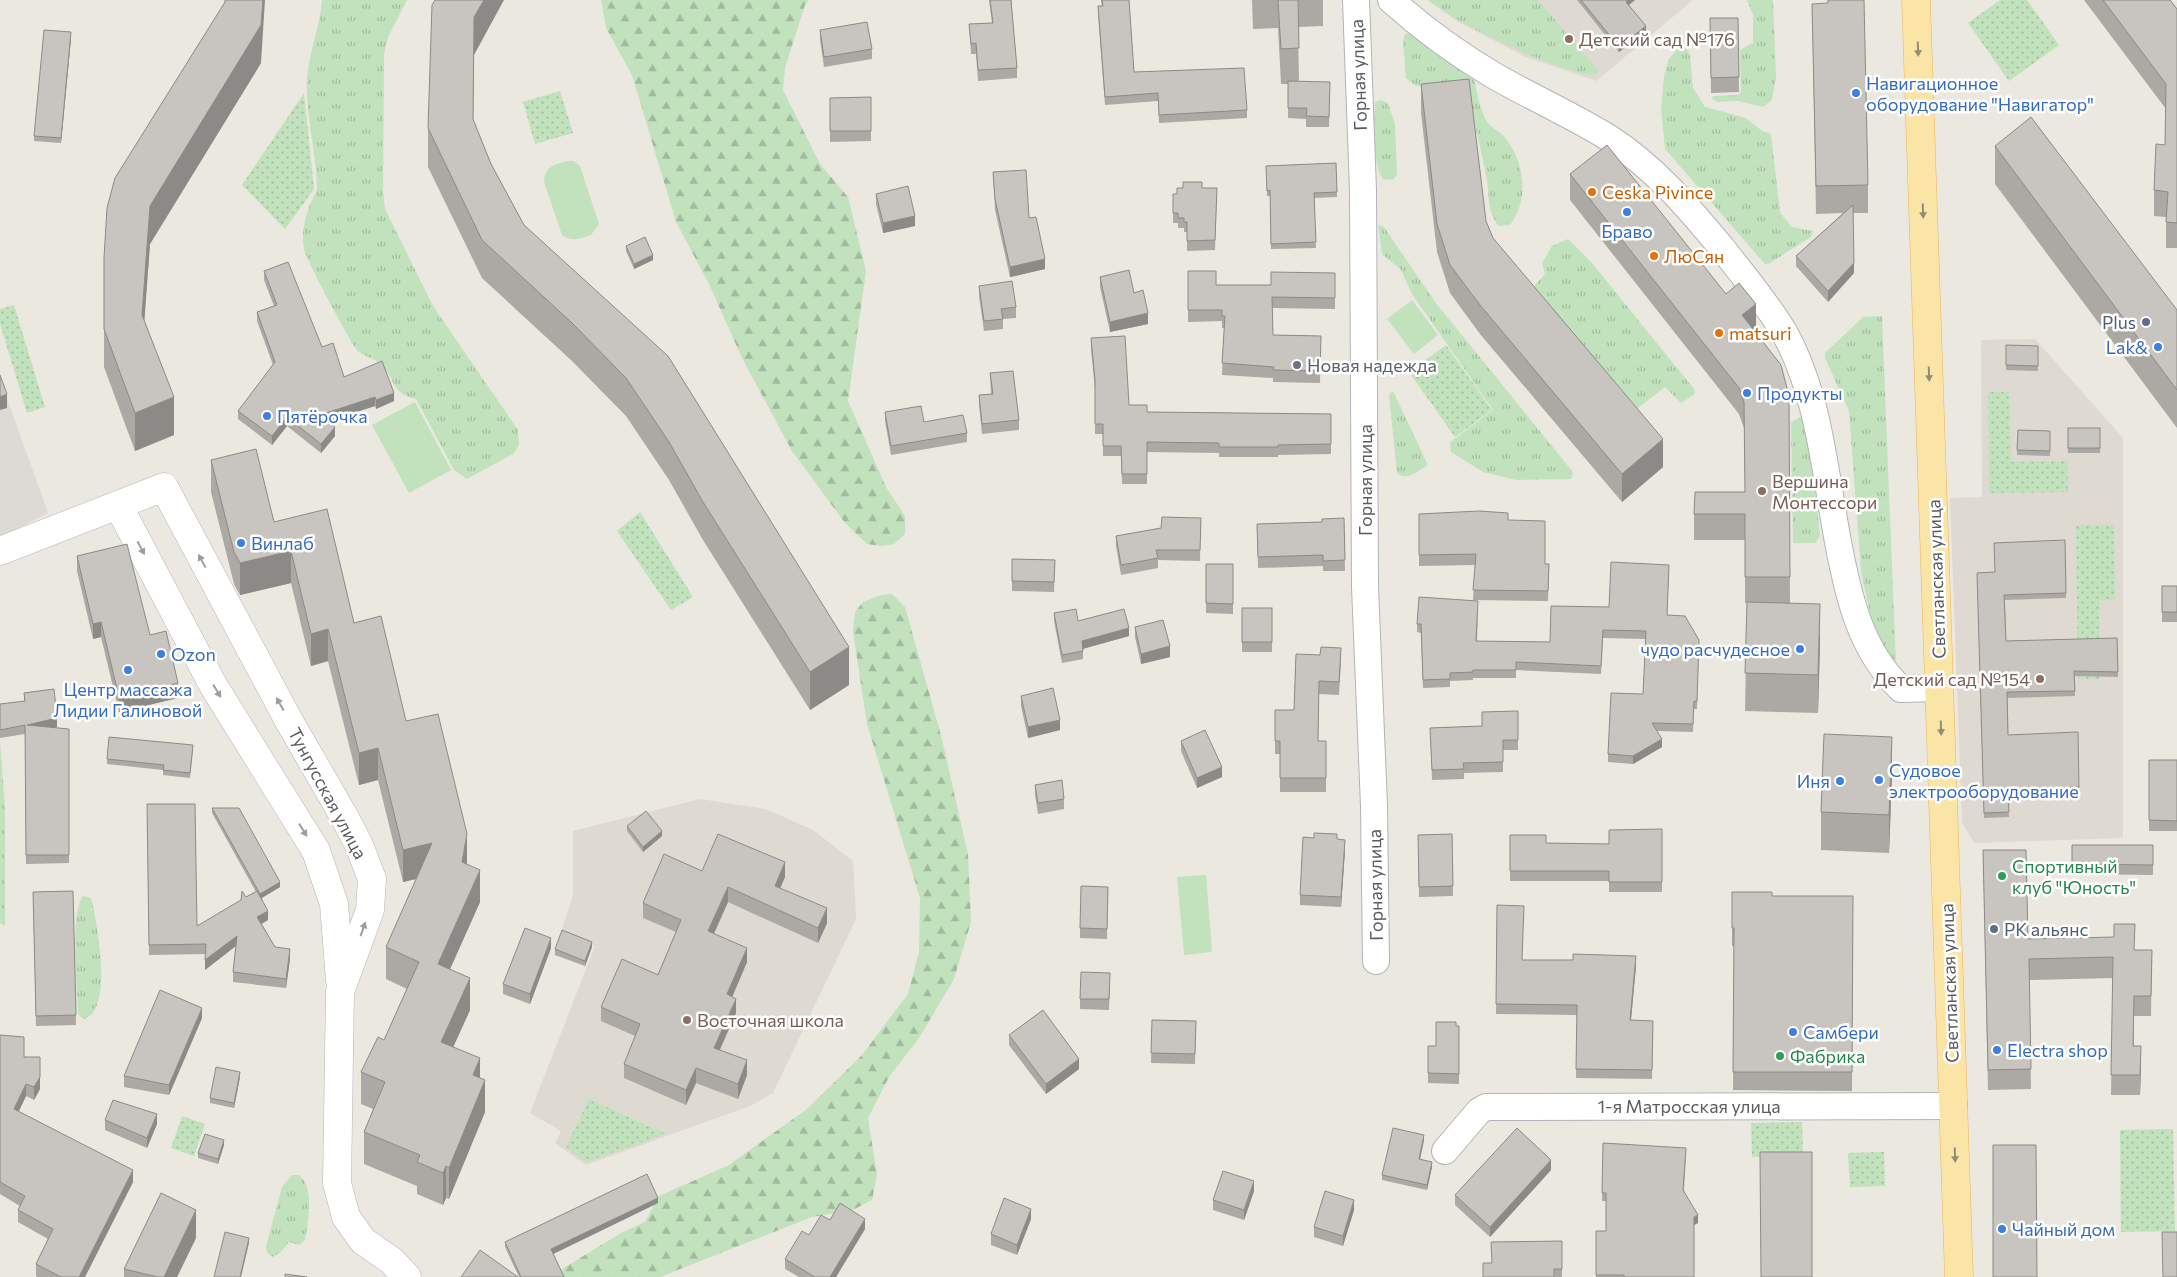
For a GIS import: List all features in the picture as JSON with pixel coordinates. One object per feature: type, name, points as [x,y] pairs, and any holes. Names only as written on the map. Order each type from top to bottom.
[{"type":"main road","name":"Светланская улица","points":[[1916,0],[1959,1277]]},
{"type":"main road","name":"Тунгусская улица","points":[[118,505],[164,488],[275,695],[345,818],[359,845],[372,879],[370,910],[340,992],[337,1183],[346,1217],[363,1240],[392,1261],[406,1277]]},
{"type":"main road","points":[[0,551],[118,505],[214,685],[316,851],[334,904],[340,992]]},
{"type":"street","name":"Горная улица","points":[[1356,0],[1363,210],[1365,587],[1374,826],[1376,960]]},
{"type":"street","points":[[1391,0],[1449,46],[1492,74],[1588,125],[1637,157],[1679,197],[1746,278],[1784,333],[1813,408],[1844,574],[1854,615],[1873,655],[1901,689],[1939,688]]},
{"type":"street","name":"1-я Матросская улица","points":[[1445,1151],[1479,1111],[1486,1107],[1954,1106]]},
{"type":"shaded area","name":"Детский сад №176","points":[[1427,0],[1693,0],[1596,81],[1526,57],[1458,22]]},
{"type":"shaded area","name":"Детский сад №154","points":[[2035,339],[2123,438],[2123,838],[1974,843],[1962,822],[1950,498],[1982,497],[1981,340]]},
{"type":"shaded area","points":[[0,379],[48,513],[0,538]]},
{"type":"shaded area","name":"Восточная школа","points":[[700,799],[766,809],[813,830],[853,861],[856,919],[773,1093],[750,1106],[586,1165],[555,1143],[561,1131],[530,1113],[595,946],[561,932],[573,895],[573,831]]},
{"type":"green space","points":[[322,0],[407,0],[388,37],[384,54],[383,192],[385,209],[433,306],[518,430],[519,445],[513,454],[467,479],[454,470],[416,399],[399,391],[383,366],[357,350],[346,333],[306,256],[303,234],[306,218],[317,190],[307,79]]},
{"type":"green space","points":[[601,0],[809,0],[805,5],[785,68],[783,90],[820,164],[848,197],[866,271],[848,401],[886,487],[905,516],[905,534],[894,544],[882,546],[867,544],[845,523],[792,451],[742,358],[709,284],[676,222],[632,75],[606,28]]},
{"type":"green space","points":[[1428,0],[1538,0],[1598,70],[1598,73],[1589,74],[1573,71],[1530,55],[1471,27]]},
{"type":"green space","points":[[1747,0],[1773,0],[1776,77],[1772,100],[1763,107],[1738,101],[1717,102],[1711,98],[1714,96],[1738,95],[1741,92],[1740,50],[1753,43],[1753,15]]},
{"type":"green space","points":[[2000,0],[2027,0],[2059,45],[2009,81],[1968,23]]},
{"type":"green space","points":[[1410,33],[1474,77],[1480,103],[1487,121],[1504,136],[1512,149],[1521,170],[1522,194],[1520,205],[1510,225],[1499,226],[1492,215],[1486,175],[1466,85],[1461,83],[1416,86],[1406,78],[1403,41],[1405,34]]},
{"type":"green space","points":[[1677,49],[1687,49],[1690,55],[1693,88],[1705,107],[1746,118],[1762,131],[1771,134],[1780,213],[1792,227],[1813,231],[1811,237],[1768,264],[1765,264],[1665,149],[1661,109],[1664,76],[1668,60]]},
{"type":"green space","points":[[560,91],[573,133],[535,144],[523,102]]},
{"type":"green space","points":[[304,93],[314,189],[285,229],[242,185]]},
{"type":"green space","points":[[1381,100],[1388,103],[1395,124],[1397,175],[1393,180],[1383,179],[1379,172],[1375,153],[1375,102]]},
{"type":"green space","points":[[566,161],[574,161],[580,166],[599,224],[591,235],[580,239],[569,239],[562,235],[544,182],[550,167]]},
{"type":"green space","points":[[1378,225],[1384,227],[1435,302],[1573,472],[1571,479],[1516,480],[1483,472],[1451,452],[1450,442],[1493,410],[1412,294],[1401,270],[1382,254]]},
{"type":"green space","points":[[1568,239],[1592,263],[1694,389],[1695,394],[1681,403],[1665,387],[1638,408],[1634,407],[1528,293],[1545,274],[1542,263],[1552,246]]},
{"type":"green space","points":[[1412,300],[1438,335],[1414,354],[1387,319]]},
{"type":"green space","points":[[14,305],[45,407],[27,413],[0,324],[0,309]]},
{"type":"green space","points":[[1863,317],[1882,317],[1896,666],[1876,638],[1869,609],[1861,570],[1849,411],[1825,358],[1825,353]]},
{"type":"green space","points":[[1446,345],[1492,410],[1455,437],[1409,372]]},
{"type":"green space","points":[[1393,391],[1428,465],[1408,476],[1397,473],[1389,395]]},
{"type":"green space","points":[[1988,392],[2009,392],[2011,462],[2067,461],[2068,492],[1989,493]]},
{"type":"green space","points":[[415,402],[451,470],[409,493],[372,425]]},
{"type":"green space","points":[[1800,417],[1806,420],[1808,426],[1820,536],[1815,543],[1793,542],[1791,423]]},
{"type":"green space","points":[[640,512],[693,597],[671,610],[617,531]]},
{"type":"green space","points":[[2076,525],[2114,525],[2115,600],[2099,600],[2100,679],[2078,679]]},
{"type":"green space","points":[[892,594],[905,607],[942,739],[968,855],[971,922],[954,979],[919,1038],[889,1077],[868,1118],[877,1175],[872,1200],[853,1210],[812,1217],[660,1277],[549,1277],[621,1233],[645,1222],[659,1196],[729,1165],[807,1109],[862,1055],[908,994],[919,952],[920,898],[867,724],[853,632],[855,612],[863,602],[881,595]]},
{"type":"green space","points":[[0,741],[5,808],[5,926],[0,923]]},
{"type":"green space","points":[[1206,875],[1212,952],[1184,955],[1177,877]]},
{"type":"green space","points":[[83,896],[91,898],[97,926],[101,964],[99,1000],[93,1012],[84,1019],[78,1014],[75,950],[77,918]]},
{"type":"green space","points":[[589,1099],[666,1134],[586,1162],[566,1147]]},
{"type":"green space","points":[[182,1116],[205,1124],[194,1156],[171,1148]]},
{"type":"green space","points":[[1802,1122],[1803,1155],[1752,1157],[1751,1123]]},
{"type":"green space","points":[[2173,1129],[2175,1231],[2121,1232],[2120,1130]]},
{"type":"green space","points":[[1884,1152],[1885,1186],[1850,1187],[1848,1153]]},
{"type":"green space","points":[[292,1175],[299,1175],[304,1181],[309,1196],[308,1224],[305,1240],[299,1245],[289,1242],[280,1253],[272,1257],[267,1252],[266,1246],[282,1187]]},
{"type":"building","points":[[225,0],[263,0],[261,25],[150,206],[142,315],[174,397],[135,413],[104,329],[104,258],[107,208],[115,178]]},
{"type":"building","points":[[435,0],[484,0],[474,17],[473,119],[491,164],[524,225],[668,356],[849,647],[810,672],[703,502],[669,442],[626,378],[572,323],[482,240],[428,128],[432,5]]},
{"type":"building","points":[[990,0],[1011,0],[1017,68],[978,70],[976,43],[971,44],[969,24],[993,23]]},
{"type":"building","points":[[1102,0],[1129,0],[1134,72],[1244,68],[1247,110],[1159,115],[1158,93],[1105,97],[1098,6],[1103,6]]},
{"type":"building","points":[[1278,0],[1298,0],[1299,48],[1281,49]]},
{"type":"building","name":"Детский сад №176","points":[[1581,0],[1628,0],[1626,2],[1646,26],[1619,47]]},
{"type":"building","points":[[1828,0],[1864,0],[1868,185],[1816,186],[1812,4],[1828,3]]},
{"type":"building","points":[[2103,0],[2170,0],[2177,9],[2177,223],[2166,222],[2168,192],[2154,190],[2156,144],[2165,145],[2166,84]]},
{"type":"building","points":[[1710,18],[1738,18],[1739,77],[1711,78]]},
{"type":"building","points":[[867,22],[872,49],[824,57],[820,30]]},
{"type":"building","points":[[44,30],[71,32],[61,138],[34,136]]},
{"type":"building","points":[[1469,79],[1486,221],[1493,238],[1663,439],[1622,474],[1480,305],[1450,265],[1437,224],[1421,84]]},
{"type":"building","points":[[1288,81],[1330,82],[1329,117],[1306,116],[1307,108],[1288,108]]},
{"type":"building","points":[[871,97],[871,131],[830,131],[830,98]]},
{"type":"building","points":[[2031,117],[2177,310],[2177,390],[1995,146]]},
{"type":"building","points":[[1607,145],[1726,294],[1739,283],[1756,304],[1742,315],[1781,365],[1789,396],[1790,577],[1745,577],[1745,514],[1694,514],[1695,492],[1745,492],[1744,402],[1739,388],[1570,174]]},
{"type":"building","points":[[1336,163],[1337,192],[1314,193],[1316,242],[1271,244],[1270,190],[1267,191],[1266,166]]},
{"type":"building","points":[[1026,170],[1029,218],[1036,217],[1045,259],[1010,267],[995,199],[993,172]]},
{"type":"building","points":[[1183,182],[1202,182],[1202,188],[1217,188],[1215,240],[1187,241],[1187,222],[1184,222],[1184,218],[1178,218],[1178,213],[1173,213],[1173,194],[1177,194],[1177,188],[1183,188]]},
{"type":"building","points":[[908,186],[915,216],[883,223],[876,194]]},
{"type":"building","points":[[1853,205],[1854,263],[1828,291],[1796,256]]},
{"type":"building","points":[[645,237],[653,255],[634,264],[626,246]]},
{"type":"building","points":[[288,262],[322,347],[333,343],[344,377],[382,361],[394,393],[376,400],[375,397],[320,415],[335,427],[321,444],[287,417],[272,436],[238,411],[275,362],[257,312],[277,305],[264,271]]},
{"type":"building","points":[[1129,270],[1134,293],[1143,290],[1148,313],[1110,322],[1100,277]]},
{"type":"building","points":[[1188,271],[1216,271],[1216,285],[1271,285],[1271,272],[1335,273],[1335,298],[1272,297],[1273,335],[1321,336],[1320,371],[1273,370],[1274,367],[1222,363],[1225,316],[1222,316],[1222,310],[1188,310]]},
{"type":"building","points":[[1012,281],[1016,307],[1001,309],[1003,319],[984,321],[979,286]]},
{"type":"building","points":[[1125,336],[1129,405],[1147,405],[1147,412],[1331,414],[1331,444],[1278,445],[1278,447],[1219,447],[1219,443],[1147,442],[1147,474],[1122,474],[1121,446],[1103,446],[1103,424],[1095,424],[1095,380],[1091,338]]},
{"type":"building","points":[[2006,345],[2038,346],[2038,366],[2006,365]]},
{"type":"building","points":[[1013,371],[1019,420],[982,424],[979,395],[993,394],[990,373]]},
{"type":"building","points":[[0,375],[7,394],[0,397]]},
{"type":"building","points":[[921,406],[924,422],[963,415],[967,433],[891,446],[885,412]]},
{"type":"building","points":[[2068,428],[2100,428],[2100,448],[2068,448]]},
{"type":"building","points":[[2018,430],[2050,431],[2050,451],[2017,450]]},
{"type":"building","points":[[256,449],[274,522],[327,509],[354,623],[381,616],[406,721],[438,714],[467,834],[462,862],[480,870],[438,964],[470,978],[441,1042],[480,1058],[473,1075],[485,1080],[449,1168],[446,1166],[443,1173],[417,1162],[420,1155],[364,1132],[385,1082],[361,1072],[378,1037],[384,1040],[419,962],[386,947],[432,843],[403,850],[378,748],[359,753],[328,629],[311,634],[291,551],[240,563],[234,552],[211,460]]},
{"type":"building","points":[[1479,511],[1508,513],[1508,520],[1545,521],[1545,564],[1549,564],[1548,591],[1473,590],[1476,554],[1419,555],[1419,514]]},
{"type":"building","points":[[1162,517],[1201,518],[1200,550],[1156,550],[1158,558],[1121,565],[1116,536],[1161,528]]},
{"type":"building","points":[[1344,518],[1345,560],[1323,561],[1323,555],[1258,557],[1257,524],[1322,522],[1322,519]]},
{"type":"building","points":[[2065,540],[2066,593],[2004,595],[2006,641],[2117,638],[2118,672],[2074,671],[2075,691],[2007,692],[2008,735],[2078,732],[2079,787],[2008,789],[2009,812],[1984,813],[1977,573],[1995,572],[1994,543]]},
{"type":"building","points":[[127,544],[150,635],[166,631],[178,683],[119,697],[101,622],[93,624],[77,556]]},
{"type":"building","points":[[1012,559],[1055,560],[1054,582],[1012,581]]},
{"type":"building","points":[[1611,562],[1669,565],[1667,615],[1685,616],[1699,640],[1697,701],[1694,701],[1693,724],[1652,723],[1662,739],[1633,756],[1608,754],[1611,693],[1643,694],[1646,631],[1603,630],[1601,666],[1516,662],[1516,670],[1473,670],[1473,672],[1450,673],[1450,679],[1423,680],[1421,624],[1417,624],[1419,597],[1478,601],[1476,641],[1550,642],[1551,606],[1609,607]]},
{"type":"building","points":[[1206,564],[1233,564],[1233,604],[1206,603]]},
{"type":"building","points":[[2162,586],[2177,586],[2177,612],[2162,612]]},
{"type":"building","points":[[1747,602],[1820,604],[1818,675],[1745,673]]},
{"type":"building","points":[[1242,608],[1272,608],[1272,642],[1242,642]]},
{"type":"building","points":[[1076,609],[1078,621],[1124,609],[1129,628],[1082,641],[1083,651],[1062,655],[1054,613]]},
{"type":"building","points":[[1163,620],[1170,646],[1141,654],[1135,627]]},
{"type":"building","points":[[1321,647],[1341,648],[1339,682],[1319,681],[1318,741],[1326,741],[1326,778],[1280,778],[1280,741],[1275,741],[1275,710],[1294,710],[1296,654],[1320,655]]},
{"type":"building","points":[[1053,688],[1060,720],[1028,727],[1021,696]]},
{"type":"building","points":[[54,689],[57,718],[27,725],[69,729],[69,855],[26,855],[25,725],[0,730],[0,704],[25,701],[24,693]]},
{"type":"building","points":[[1518,711],[1518,740],[1503,740],[1503,762],[1463,763],[1464,769],[1432,770],[1430,728],[1482,726],[1482,712]]},
{"type":"building","points":[[1205,730],[1222,767],[1197,778],[1181,741]]},
{"type":"building","points":[[1824,734],[1892,737],[1889,815],[1821,812]]},
{"type":"building","points":[[109,737],[193,745],[190,773],[163,770],[164,765],[107,759]]},
{"type":"building","points":[[2149,760],[2177,760],[2177,821],[2149,820]]},
{"type":"building","points":[[1062,780],[1064,799],[1038,803],[1035,785]]},
{"type":"building","points":[[147,804],[195,804],[197,926],[241,900],[242,891],[246,897],[257,891],[268,911],[257,917],[275,947],[290,949],[286,979],[233,972],[237,936],[205,960],[206,944],[149,945]]},
{"type":"building","points":[[212,808],[239,808],[280,882],[260,894]]},
{"type":"building","points":[[646,811],[662,831],[643,847],[627,826]]},
{"type":"building","points":[[1662,829],[1662,882],[1609,882],[1609,871],[1510,871],[1510,835],[1546,835],[1546,843],[1609,844],[1609,830]]},
{"type":"building","points":[[1314,833],[1337,834],[1337,839],[1345,840],[1341,897],[1300,895],[1303,837],[1314,838]]},
{"type":"building","points":[[718,834],[785,862],[775,886],[827,908],[818,928],[728,887],[708,931],[747,948],[727,994],[736,999],[714,1048],[747,1060],[738,1084],[696,1068],[686,1090],[624,1064],[640,1024],[601,1007],[622,959],[658,975],[681,920],[643,903],[664,854],[702,871]]},
{"type":"building","points":[[1452,834],[1453,886],[1419,887],[1418,835]]},
{"type":"building","points":[[2072,845],[2153,845],[2153,865],[2072,864]]},
{"type":"building","points":[[1983,850],[2026,850],[2028,939],[2114,937],[2114,924],[2135,924],[2134,950],[2152,950],[2151,996],[2134,996],[2133,1046],[2141,1046],[2140,1075],[2111,1075],[2113,957],[2029,959],[2031,1069],[1988,1070]]},
{"type":"building","points":[[1081,886],[1108,887],[1107,929],[1080,928]]},
{"type":"building","points":[[73,891],[76,1015],[36,1016],[33,892]]},
{"type":"building","name":"Самбери","points":[[1732,892],[1772,892],[1772,896],[1853,896],[1852,1072],[1733,1072],[1734,928],[1732,928]]},
{"type":"building","points":[[1497,905],[1524,906],[1522,960],[1573,960],[1573,954],[1636,956],[1630,1020],[1653,1021],[1652,1070],[1576,1069],[1577,1005],[1496,1004]]},
{"type":"building","points":[[525,928],[551,938],[530,994],[503,984]]},
{"type":"building","points":[[562,930],[592,942],[585,961],[555,949]]},
{"type":"building","points":[[1081,972],[1110,973],[1109,999],[1080,999]]},
{"type":"building","points":[[160,990],[202,1008],[169,1085],[124,1076]]},
{"type":"building","points":[[1043,1010],[1079,1059],[1046,1084],[1009,1035]]},
{"type":"building","points":[[1152,1020],[1196,1021],[1195,1054],[1151,1053]]},
{"type":"building","points":[[1436,1022],[1456,1022],[1456,1026],[1459,1026],[1459,1074],[1428,1073],[1428,1046],[1436,1046]]},
{"type":"building","points":[[0,1035],[24,1037],[24,1057],[40,1057],[40,1077],[34,1087],[26,1084],[14,1109],[133,1170],[79,1277],[61,1277],[36,1264],[53,1229],[18,1210],[25,1196],[0,1182]]},
{"type":"building","points":[[216,1067],[240,1072],[234,1103],[210,1098]]},
{"type":"building","points":[[113,1100],[157,1114],[147,1138],[105,1120]]},
{"type":"building","points":[[1393,1128],[1424,1135],[1419,1159],[1432,1162],[1427,1185],[1382,1175]]},
{"type":"building","points":[[1517,1128],[1551,1160],[1490,1227],[1455,1195]]},
{"type":"building","points":[[205,1134],[224,1140],[218,1159],[198,1153]]},
{"type":"building","points":[[1603,1143],[1686,1148],[1683,1190],[1698,1215],[1694,1217],[1694,1277],[1596,1275],[1596,1231],[1606,1231],[1606,1193],[1602,1193]]},
{"type":"building","points":[[1993,1145],[2036,1145],[2037,1277],[1993,1277]]},
{"type":"building","points":[[1760,1152],[1812,1152],[1812,1277],[1761,1277]]},
{"type":"building","points":[[1223,1171],[1254,1181],[1244,1210],[1213,1200]]},
{"type":"building","points":[[647,1174],[658,1198],[551,1249],[564,1277],[521,1277],[505,1242]]},
{"type":"building","points":[[1325,1191],[1354,1200],[1343,1236],[1314,1227]]},
{"type":"building","points":[[161,1193],[196,1210],[164,1277],[124,1269]]},
{"type":"building","points":[[1004,1198],[1031,1209],[1017,1245],[991,1234]]},
{"type":"building","points":[[840,1203],[865,1219],[830,1277],[815,1277],[785,1259],[802,1231],[809,1235],[821,1215],[830,1220]]},
{"type":"building","points":[[225,1232],[249,1238],[240,1277],[214,1277]]},
{"type":"building","points":[[2162,1232],[2177,1232],[2177,1277],[2163,1277]]},
{"type":"building","points":[[1562,1241],[1562,1269],[1554,1269],[1554,1277],[1483,1277],[1483,1263],[1492,1263],[1491,1242]]},
{"type":"building","points":[[480,1250],[518,1277],[461,1277]]},
{"type":"building","points":[[285,1274],[307,1277],[285,1277]]},
{"type":"place","name":"Детский сад №176","points":[[1569,39]]},
{"type":"place","name":"Навигационное оборудование \"Навигатор\"","points":[[1856,93]]},
{"type":"place","name":"Ceska Pivince","points":[[1592,192]]},
{"type":"place","name":"Браво","points":[[1627,212]]},
{"type":"place","name":"ЛюСян","points":[[1654,256]]},
{"type":"place","name":"Plus","points":[[2146,322]]},
{"type":"place","name":"matsuri","points":[[1719,333]]},
{"type":"place","name":"Lak&","points":[[2158,347]]},
{"type":"place","name":"Новая надежда","points":[[1297,365]]},
{"type":"place","name":"Продукты","points":[[1747,393]]},
{"type":"place","name":"Пятёрочка","points":[[267,416]]},
{"type":"place","name":"Вершина Монтессори","points":[[1762,491]]},
{"type":"place","name":"Винлаб","points":[[241,543]]},
{"type":"place","name":"чудо расчудесное","points":[[1800,649]]},
{"type":"place","name":"Ozon","points":[[161,654]]},
{"type":"place","name":"Центр массажа Лидии Галиновой","points":[[128,670]]},
{"type":"place","name":"Детский сад №154","points":[[2040,679]]},
{"type":"place","name":"Судовое электрооборудование","points":[[1879,780]]},
{"type":"place","name":"Иня","points":[[1840,781]]},
{"type":"place","name":"Спортивный клуб \"Юность\"","points":[[2002,876]]},
{"type":"place","name":"РК альянс","points":[[1994,929]]},
{"type":"place","name":"Восточная школа","points":[[687,1020]]},
{"type":"place","name":"Самбери","points":[[1793,1032]]},
{"type":"place","name":"Electra shop","points":[[1997,1050]]},
{"type":"place","name":"Фабрика","points":[[1780,1056]]},
{"type":"place","name":"Чайный дом","points":[[2002,1229]]}]
